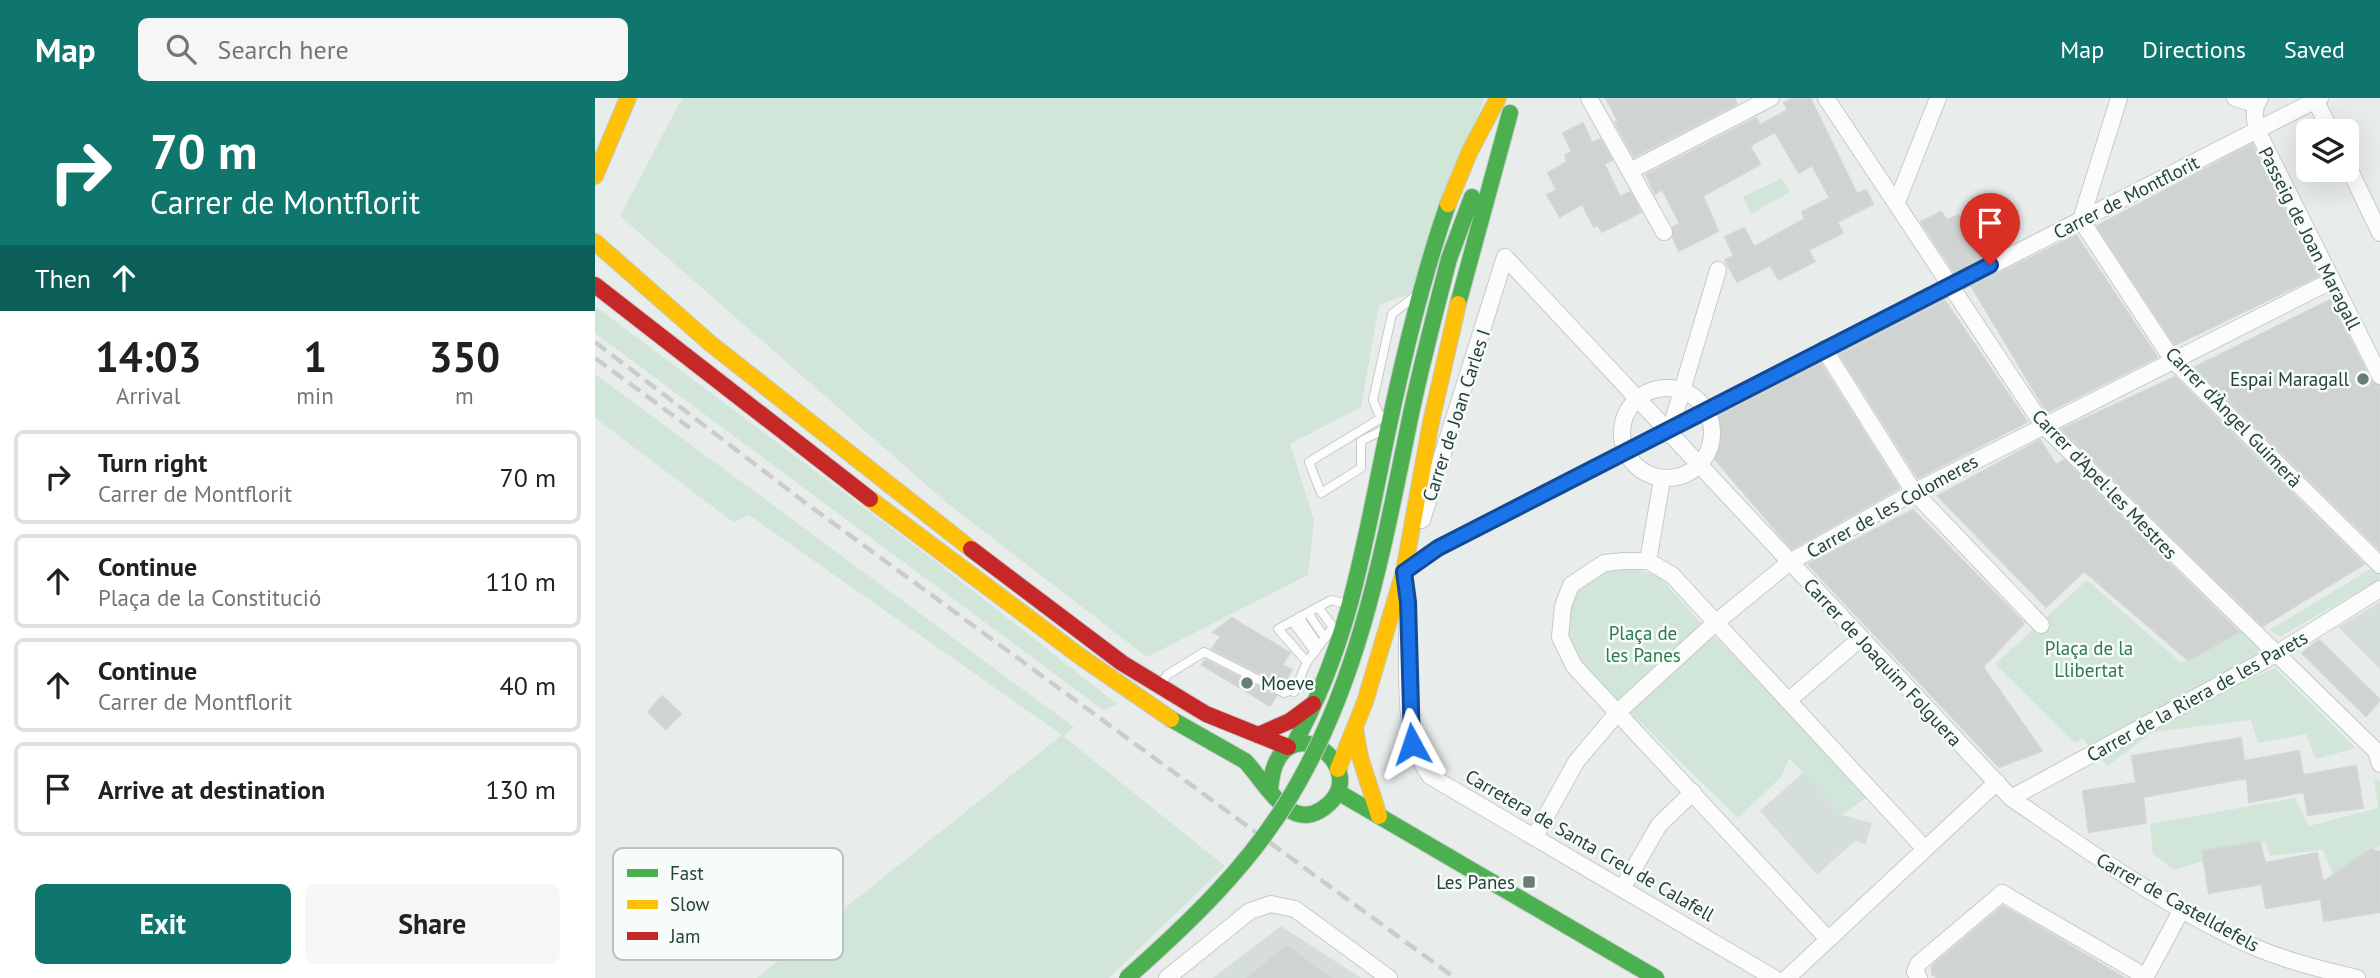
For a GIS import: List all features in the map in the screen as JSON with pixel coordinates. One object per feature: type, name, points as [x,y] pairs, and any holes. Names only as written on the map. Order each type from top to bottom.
[{"type":"street","points":[[595,176],[628,98]]},
{"type":"street","points":[[1589,98],[1632,170],[1664,232]]},
{"type":"street","points":[[1632,170],[1771,98]]},
{"type":"street","name":"Carrer d'Apel·les Mestres","points":[[1826,98],[2043,425],[2376,751],[2380,764]]},
{"type":"street","points":[[1897,202],[1938,98]]},
{"type":"street","points":[[2081,220],[2119,98]]},
{"type":"street","points":[[2235,98],[2258,101]]},
{"type":"street","points":[[2317,99],[2326,119]]},
{"type":"street","name":"Carrer de Montflorit","points":[[1624,454],[1824,349],[2317,99]]},
{"type":"street","name":"Passeig de Joan Maragall","points":[[2258,101],[2257,130],[2380,376]]},
{"type":"street","points":[[1127,978],[1182,929],[1229,880],[1289,798],[1327,730],[1365,631],[1420,372],[1468,183],[1496,102]]},
{"type":"street","points":[[1270,791],[1268,773],[1273,761],[1291,746],[1319,695],[1349,623],[1387,420],[1422,290],[1466,158],[1496,102]]},
{"type":"street","points":[[1449,260],[1476,186],[1514,106]]},
{"type":"street","points":[[595,285],[1022,616],[1158,711],[1195,730],[1246,762],[1276,802],[1289,812],[1301,815],[1324,809],[1338,792],[1338,769],[1389,628],[1404,572],[1431,422],[1463,282],[1514,106]]},
{"type":"street","points":[[595,152],[617,121]]},
{"type":"street","points":[[2356,182],[2380,233]]},
{"type":"street","name":"Carrer d'Àngel Guimerà","points":[[2081,220],[2172,359],[2380,565]]},
{"type":"street","points":[[595,242],[711,344],[920,511],[1122,663],[1206,714],[1291,746],[1316,745],[1327,751],[1338,769]]},
{"type":"street","name":"Carrer de Joan Carles I","points":[[1404,572],[1414,550],[1505,257],[1639,398]]},
{"type":"street","points":[[1670,431],[1718,270]]},
{"type":"street","name":"Carrer de les Colomeres","points":[[1535,836],[1576,762],[1618,712],[1715,623],[1790,562],[1914,492],[2172,359],[2331,281]]},
{"type":"street","points":[[1824,349],[1914,492],[2041,625]]},
{"type":"street","points":[[1658,389],[1682,389],[1701,400],[1708,411],[1710,438],[1699,463],[1678,477],[1663,480],[1644,472],[1624,454],[1621,433],[1624,420],[1639,398],[1658,389]]},
{"type":"street","name":"Carrer de Joaquim Folguera","points":[[1639,398],[2011,798]]},
{"type":"street","points":[[1404,572],[1438,548],[1624,454]]},
{"type":"street","points":[[1648,561],[1663,480]]},
{"type":"street","points":[[1828,939],[1574,666],[1560,638],[1563,606],[1571,585],[1590,570],[1604,564],[1648,561],[1672,575],[1925,849]]},
{"type":"street","name":"Carretera de Santa Creu de Calafell","points":[[1404,572],[1409,649],[1409,728],[1419,761],[1430,776],[1774,978]]},
{"type":"street","name":"Carrer de la Riera de les Parets","points":[[2011,798],[2276,654],[2380,589]]},
{"type":"street","points":[[1349,623],[1357,620],[1389,628],[1400,633],[1409,649]]},
{"type":"street","points":[[1788,702],[1861,638]]},
{"type":"street","points":[[1258,735],[1290,720],[1319,695]]},
{"type":"street","points":[[1355,728],[1360,757],[1379,816]]},
{"type":"street","points":[[1787,978],[1997,782]]},
{"type":"street","points":[[1338,792],[1656,978]]},
{"type":"street","points":[[1623,887],[1658,825],[1693,792]]},
{"type":"street","name":"Carrer de Castelldefels","points":[[2011,798],[2103,861],[2182,909],[2259,948],[2312,968],[2357,978]]},
{"type":"street","points":[[1917,975],[1918,964],[2003,893],[2146,978],[2182,909]]},
{"type":"street","points":[[1167,978],[1250,911],[1271,904],[1295,909],[1389,978]]},
{"type":"lane","points":[[1387,420],[1373,400],[1392,314],[1422,290]]},
{"type":"lane","points":[[1387,420],[1384,428],[1361,441],[1361,468],[1321,494],[1309,462],[1387,420]]},
{"type":"lane","points":[[1307,662],[1278,629],[1331,600],[1354,606]]},
{"type":"lane","points":[[1294,692],[1307,662],[1333,627],[1318,607]]},
{"type":"lane","points":[[1300,617],[1325,638]]},
{"type":"lane","points":[[1300,617],[1317,649]]},
{"type":"lane","points":[[1160,686],[1167,675],[1204,652],[1284,693],[1294,692],[1312,683],[1319,695]]},
{"type":"shaded area","points":[[2380,602],[2380,669],[2338,627]]},
{"type":"shaded area","points":[[1804,772],[1842,815],[1872,823],[1866,844],[1855,841],[1817,875],[1760,811]]},
{"type":"shaded area","points":[[1281,926],[1361,978],[1213,978]]},
{"type":"green space","points":[[682,98],[1485,98],[1450,187],[1417,291],[1379,305],[1361,407],[1290,444],[1314,520],[1308,575],[1147,657],[948,504],[620,216]]},
{"type":"green space","points":[[1782,178],[1790,192],[1751,214],[1743,197]]},
{"type":"green space","points":[[595,306],[939,564],[1117,704],[1103,710],[595,333]]},
{"type":"green space","points":[[595,374],[1074,727],[1063,736],[1225,866],[1109,978],[757,978],[780,960],[843,960],[843,909],[1062,735],[749,515],[733,522],[595,418]]},
{"type":"green space","points":[[2375,566],[2380,569],[2380,579],[2280,637],[2270,630]]},
{"type":"green space","name":"Plaça de les Panes","points":[[1614,567],[1635,569],[1660,577],[1698,620],[1873,793],[1842,815],[1789,758],[1781,777],[1738,818],[1602,686],[1576,652],[1568,627],[1571,604],[1576,594],[1593,578]]},
{"type":"green space","name":"Plaça de la Llibertat","points":[[2087,580],[2181,663],[2248,627],[2261,651],[2186,708],[2275,668],[2356,748],[2316,759],[2306,734],[2258,743],[2251,720],[2153,732],[2107,766],[2082,738],[2075,743],[1995,664]]},
{"type":"green space","points":[[2374,778],[2380,782],[2380,845],[2333,875],[2323,850],[2270,856],[2265,842],[2174,870],[2153,854],[2150,824],[2295,798],[2309,826],[2378,808]]},
{"type":"building","points":[[1606,98],[1734,98],[1737,104],[1634,157],[1615,122],[1618,121]]},
{"type":"building","points":[[1794,98],[1810,98],[1857,194],[1866,190],[1873,204],[1837,222],[1843,233],[1808,250],[1815,261],[1779,280],[1770,265],[1737,282],[1725,260],[1734,256],[1725,237],[1744,228],[1754,247],[1805,219],[1802,212],[1830,198],[1812,165],[1799,173],[1775,132],[1750,146],[1760,164],[1703,196],[1718,231],[1679,251],[1673,238],[1673,227],[1680,223],[1662,189],[1655,194],[1646,175],[1756,118],[1760,125],[1788,110],[1784,103]]},
{"type":"building","points":[[1583,123],[1592,143],[1600,139],[1612,160],[1604,164],[1620,197],[1630,192],[1641,212],[1602,232],[1598,225],[1594,227],[1582,204],[1560,217],[1547,195],[1557,190],[1548,173],[1567,162],[1565,155],[1572,152],[1563,133]]},
{"type":"building","points":[[2252,144],[2318,276],[2175,345],[2097,226]]},
{"type":"building","points":[[1941,212],[1947,220],[1958,215],[1986,257],[1955,273],[1921,222]]},
{"type":"building","points":[[2076,235],[2157,357],[2047,412],[1972,287]]},
{"type":"building","points":[[2330,300],[2371,381],[2380,386],[2380,550],[2195,367]]},
{"type":"building","points":[[1945,301],[2027,422],[1918,478],[1840,355]]},
{"type":"building","points":[[1821,364],[1899,488],[1792,549],[1715,459],[1713,419]]},
{"type":"building","points":[[2175,377],[2364,564],[2263,626],[2062,429]]},
{"type":"building","points":[[2040,440],[2056,465],[2064,460],[2239,632],[2188,660],[2084,571],[2046,607],[1938,496]]},
{"type":"building","points":[[1913,510],[2024,623],[1983,667],[2042,751],[1999,767],[1808,564]]},
{"type":"building","points":[[1232,618],[1290,653],[1282,665],[1292,670],[1283,685],[1212,649],[1221,636],[1213,632]]},
{"type":"building","points":[[2319,640],[2380,700],[2366,716],[2302,653]]},
{"type":"building","points":[[1205,660],[1276,696],[1270,706],[1202,665]]},
{"type":"building","points":[[662,696],[681,714],[666,729],[648,712]]},
{"type":"building","points":[[2241,738],[2244,761],[2299,751],[2303,775],[2356,766],[2363,808],[2308,815],[2304,792],[2249,802],[2247,778],[2143,797],[2146,823],[2089,832],[2083,791],[2136,783],[2132,756]]},
{"type":"building","points":[[2260,842],[2265,863],[2317,853],[2323,882],[2371,849],[2380,852],[2380,912],[2324,921],[2321,899],[2266,908],[2262,884],[2209,893],[2202,851]]},
{"type":"building","points":[[2003,906],[2124,978],[1938,978],[1932,974],[1932,966]]},
{"type":"building","points":[[1287,946],[1331,978],[1247,978]]},
{"type":"railway","points":[[595,342],[803,501],[1455,978]]},
{"type":"railway","points":[[595,358],[690,428]]},
{"type":"traffic: fast","points":[[1458,304],[1510,113]]},
{"type":"traffic: fast","points":[[1449,259],[1472,197]]},
{"type":"traffic: fast","points":[[1294,744],[1329,667],[1353,591],[1407,345],[1448,204]]},
{"type":"traffic: fast","points":[[1127,978],[1216,894],[1236,871],[1273,823],[1315,752],[1353,657],[1367,609],[1449,259]]},
{"type":"traffic: fast","points":[[1171,719],[1245,761],[1277,800],[1296,813],[1307,815],[1319,811],[1336,795],[1340,778],[1334,761],[1321,749],[1306,744],[1289,747],[1277,762],[1270,791]]},
{"type":"traffic: fast","points":[[1338,792],[1656,978]]},
{"type":"traffic: slow","points":[[595,176],[628,98]]},
{"type":"traffic: slow","points":[[1448,204],[1470,151],[1498,98]]},
{"type":"traffic: slow","points":[[595,242],[711,344],[971,549]]},
{"type":"traffic: slow","points":[[1338,769],[1365,702],[1404,571],[1431,422],[1458,304]]},
{"type":"traffic: slow","points":[[870,499],[1081,657],[1171,719]]},
{"type":"traffic: slow","points":[[1355,728],[1360,757],[1379,816]]},
{"type":"traffic: jam","points":[[595,285],[870,499]]},
{"type":"traffic: jam","points":[[971,549],[1122,663],[1206,714],[1288,747]]},
{"type":"traffic: jam","points":[[1258,735],[1290,721],[1313,704]]},
{"type":"place","name":"Espai Maragall","points":[[2363,379]]},
{"type":"place","name":"Moeve","points":[[1247,683]]},
{"type":"place","name":"Les Panes","points":[[1529,882]]},
{"type":"route","points":[[1412,744],[1409,728],[1408,602],[1404,572],[1438,548],[1990,265]]}]
